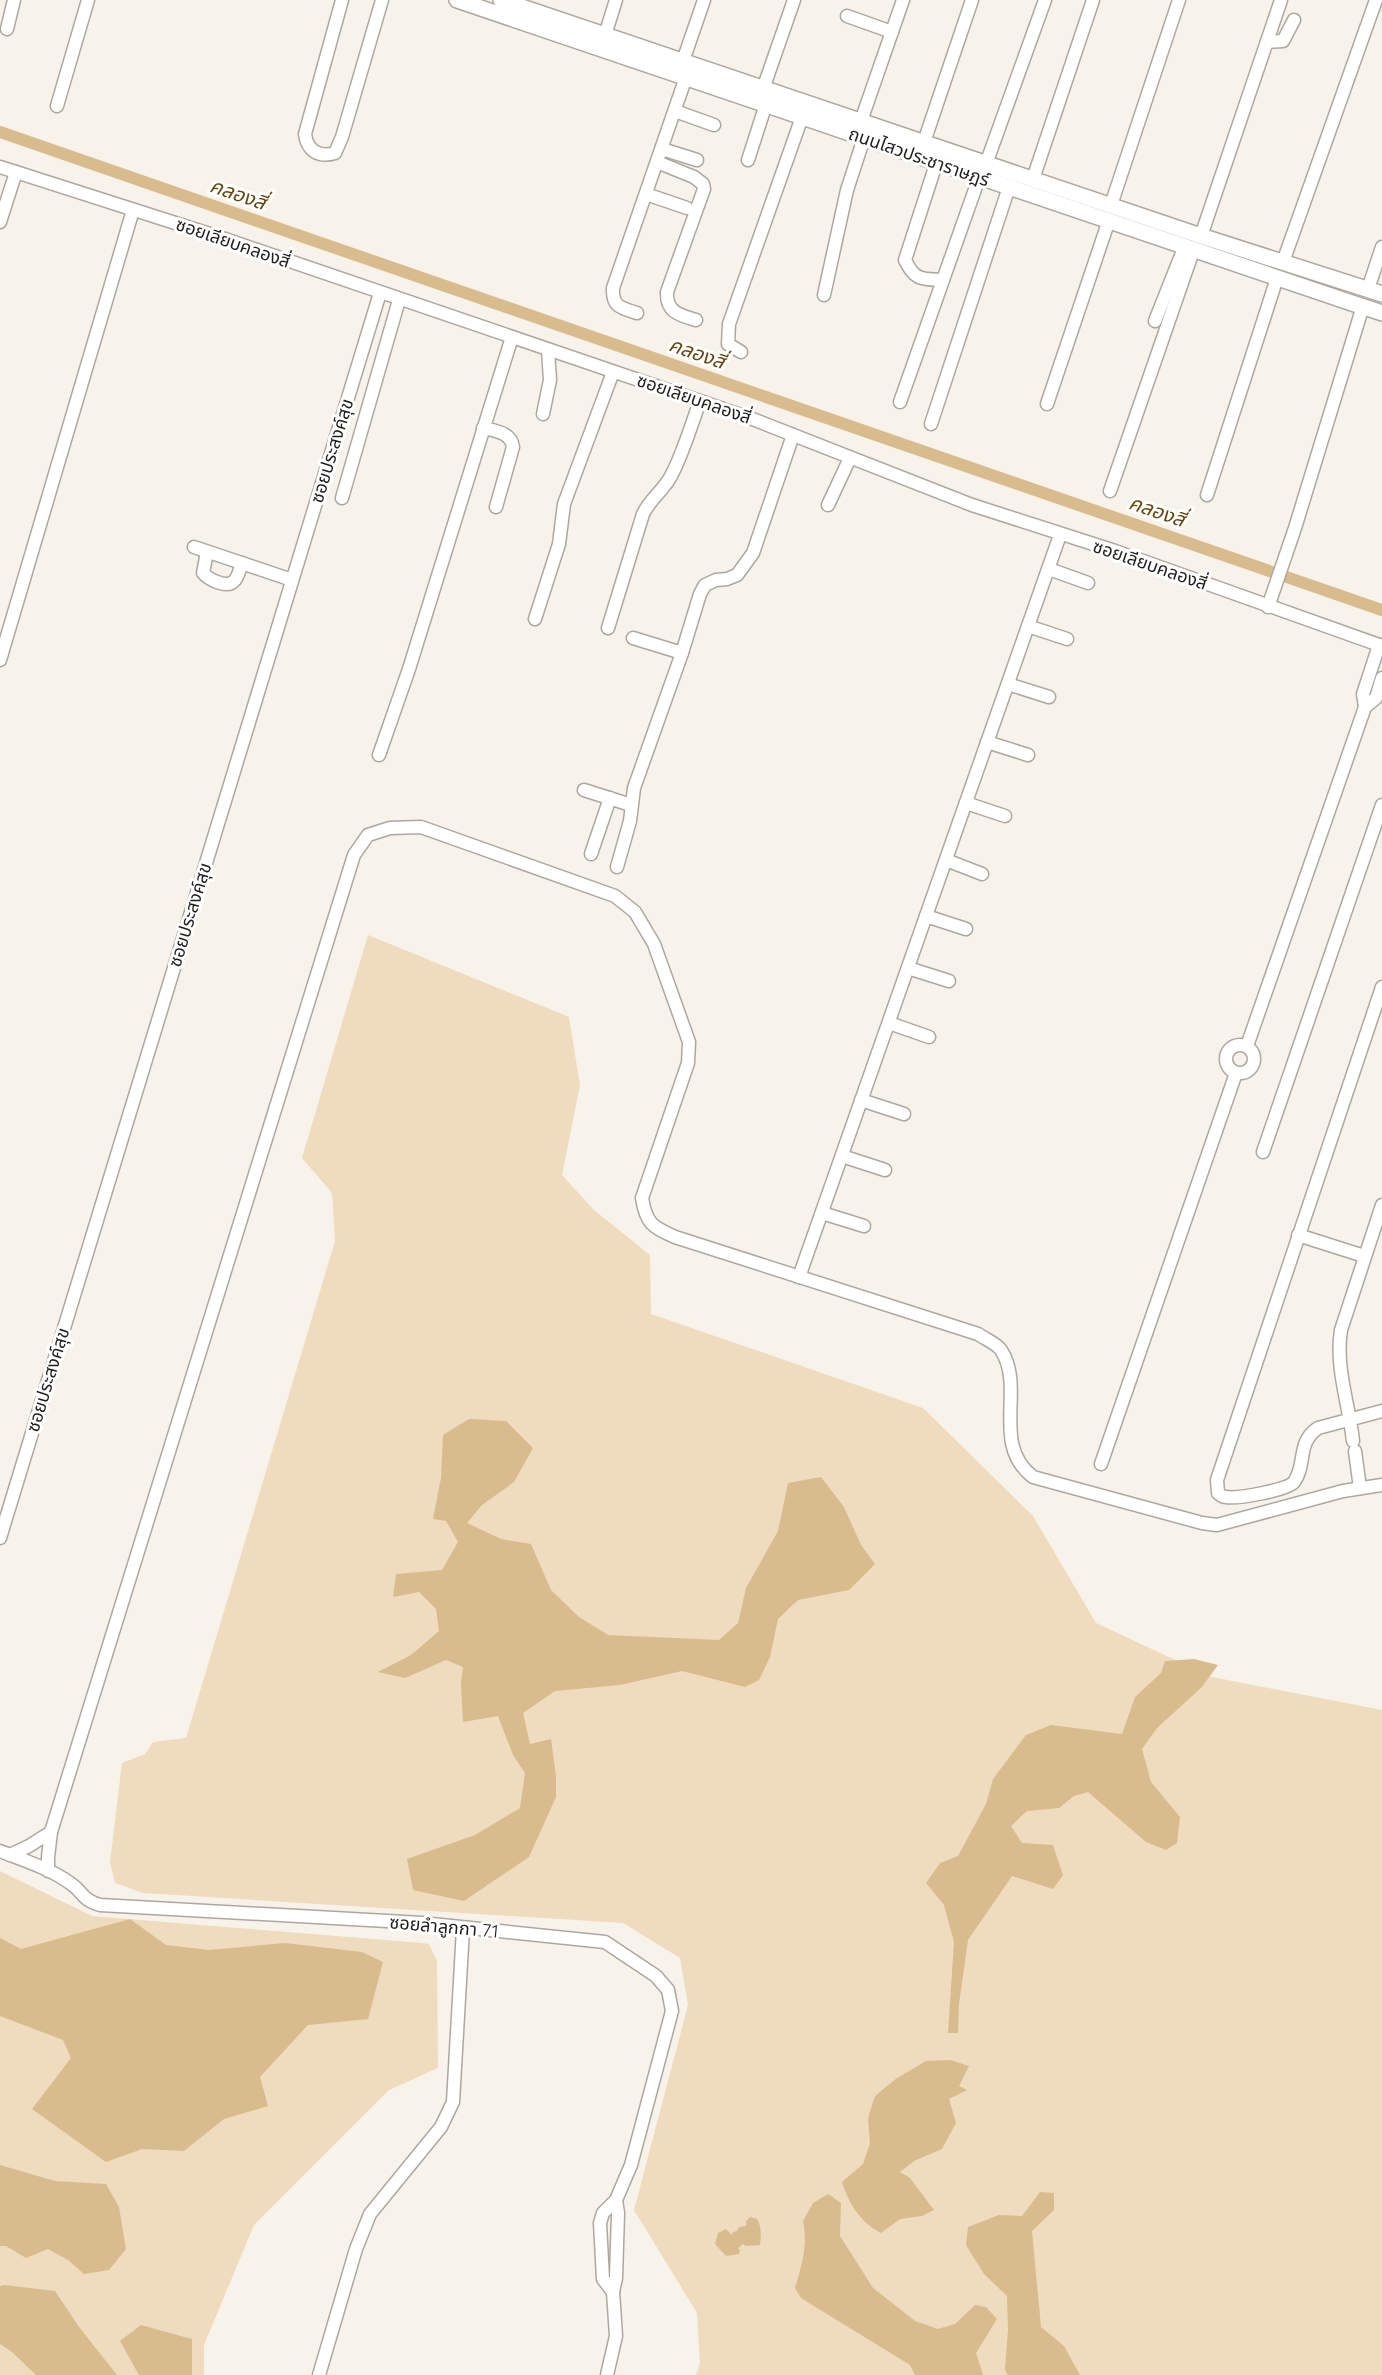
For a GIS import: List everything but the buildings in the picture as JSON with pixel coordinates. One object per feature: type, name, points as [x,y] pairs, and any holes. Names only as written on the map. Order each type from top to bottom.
[{"type":"main road","name":"ถนนไสวประชาราษฎร์","points":[[457,0],[802,117],[875,136],[924,142],[1201,236],[1375,291]]},
{"type":"main road","name":"ถนนไสวประชาราษฎร์","points":[[501,0],[526,4],[605,35],[861,121],[875,136],[936,164],[1382,313]]},
{"type":"street","points":[[7,29],[14,0]]},
{"type":"street","points":[[57,106],[88,0]]},
{"type":"street","points":[[342,0],[305,134],[306,145],[312,151],[329,155],[335,153],[342,137],[382,0]]},
{"type":"street","points":[[605,35],[616,0]]},
{"type":"street","points":[[682,61],[704,0]]},
{"type":"street","points":[[763,88],[794,0]]},
{"type":"street","points":[[861,121],[903,0]]},
{"type":"street","points":[[924,142],[972,0]]},
{"type":"street","points":[[986,164],[1045,0]]},
{"type":"street","points":[[1033,179],[1094,0]]},
{"type":"street","points":[[1111,206],[1179,0]]},
{"type":"street","points":[[1201,236],[1281,0]]},
{"type":"street","points":[[1284,262],[1376,0]]},
{"type":"street","points":[[847,16],[892,32]]},
{"type":"street","points":[[1267,42],[1282,41],[1294,20]]},
{"type":"street","points":[[638,313],[617,305],[613,298],[613,288],[686,77]]},
{"type":"street","points":[[748,160],[766,104]]},
{"type":"street","points":[[675,111],[714,125]]},
{"type":"street","points":[[741,352],[728,344],[729,324],[802,117]]},
{"type":"street","points":[[824,296],[847,190],[875,136]]},
{"type":"street","points":[[662,149],[697,160]]},
{"type":"street","points":[[657,162],[703,183],[704,189],[667,292],[668,306],[674,313],[696,320]]},
{"type":"street","points":[[936,164],[905,260],[912,274],[917,277],[943,280]]},
{"type":"street","name":"ซอยเลียบคลองสี่","points":[[0,167],[700,401],[972,505],[1270,601],[1380,645]]},
{"type":"street","points":[[0,222],[16,172]]},
{"type":"street","points":[[900,402],[979,178]]},
{"type":"street","points":[[931,424],[1009,187]]},
{"type":"street","points":[[646,194],[687,207]]},
{"type":"street","points":[[0,660],[134,210]]},
{"type":"street","points":[[1047,404],[1108,223]]},
{"type":"street","points":[[1375,291],[1382,248]]},
{"type":"street","points":[[1155,321],[1189,249]]},
{"type":"street","points":[[1110,491],[1189,249]]},
{"type":"street","points":[[1207,495],[1278,278]]},
{"type":"street","name":"ซอยประสงค์สุข","points":[[0,1538],[380,293]]},
{"type":"street","points":[[342,498],[399,300]]},
{"type":"street","points":[[1270,601],[1363,306]]},
{"type":"street","points":[[379,754],[409,669],[512,338]]},
{"type":"street","points":[[543,414],[550,380],[548,350]]},
{"type":"street","points":[[535,619],[559,544],[564,504],[613,372]]},
{"type":"street","points":[[608,628],[643,514],[648,503],[663,490],[673,474],[700,401]]},
{"type":"street","points":[[483,428],[504,434],[512,441],[513,447],[496,507]]},
{"type":"street","points":[[617,867],[630,821],[634,788],[694,609],[705,585],[716,579],[728,579],[737,575],[753,553],[793,435]]},
{"type":"street","points":[[828,505],[850,458]]},
{"type":"street","points":[[799,1277],[1060,535]]},
{"type":"street","points":[[194,547],[292,580]]},
{"type":"street","points":[[207,552],[203,573],[207,578],[221,583],[230,584],[235,581],[242,563]]},
{"type":"street","points":[[1049,568],[1088,583]]},
{"type":"street","points":[[1028,626],[1068,639]]},
{"type":"street","points":[[633,638],[681,653]]},
{"type":"street","points":[[1247,1046],[1365,707],[1363,694],[1380,645]]},
{"type":"street","points":[[1365,707],[1376,698],[1382,678]]},
{"type":"street","points":[[1008,684],[1049,697]]},
{"type":"street","points":[[987,742],[1028,755]]},
{"type":"street","points":[[584,790],[631,805]]},
{"type":"street","points":[[591,854],[610,798]]},
{"type":"street","points":[[966,802],[1005,816]]},
{"type":"street","points":[[1263,1152],[1382,805]]},
{"type":"street","points":[[48,1871],[51,1832],[354,855],[368,835],[390,828],[421,827],[615,896],[635,912],[654,944],[689,1042],[688,1063],[642,1197],[645,1214],[654,1228],[675,1237],[978,1334],[1000,1348],[1008,1365],[1011,1440],[1015,1457],[1022,1469],[1033,1477],[1202,1523],[1217,1525],[1360,1488],[1382,1485]]},
{"type":"street","points":[[946,860],[982,874]]},
{"type":"street","points":[[926,916],[966,929]]},
{"type":"street","points":[[908,968],[949,981]]},
{"type":"street","points":[[1381,991],[1217,1480],[1218,1493],[1226,1497],[1248,1496],[1289,1486],[1296,1476],[1304,1444],[1311,1433],[1318,1428],[1382,1411]]},
{"type":"street","points":[[889,1023],[929,1037]]},
{"type":"street","points":[[1235,1045],[1247,1046],[1251,1050],[1254,1061],[1248,1071],[1236,1072],[1227,1065],[1227,1053],[1235,1045]]},
{"type":"street","points":[[1101,1464],[1236,1072]]},
{"type":"street","points":[[861,1100],[904,1114]]},
{"type":"street","points":[[842,1156],[885,1170]]},
{"type":"street","points":[[1360,1488],[1339,1343],[1364,1256],[1382,1205]]},
{"type":"street","points":[[822,1213],[864,1226]]},
{"type":"street","points":[[1298,1235],[1364,1256]]},
{"type":"street","points":[[5,1853],[29,1846],[51,1832]]},
{"type":"street","name":"ซอยลำลูกกา 71","points":[[5,1853],[72,1884],[86,1900],[100,1905],[422,1923],[605,1942],[656,1976],[668,1990],[672,2011],[637,2145],[616,2200]]},
{"type":"street","points":[[319,2375],[356,2249],[370,2214],[441,2127],[453,2102],[463,1929]]},
{"type":"street","points":[[608,2375],[616,2336],[613,2292],[616,2278],[618,2212],[616,2200]]},
{"type":"street","points":[[613,2292],[603,2279],[600,2223],[603,2213],[616,2200]]},
{"type":"street","points":[[601,2255],[616,2254]]},
{"type":"shaded area","points":[[368,935],[569,1017],[580,1085],[562,1175],[594,1210],[650,1255],[651,1314],[923,1408],[1033,1516],[1096,1623],[1212,1677],[1382,1710],[1382,2375],[696,2375],[700,2363],[697,2313],[634,2210],[688,2005],[680,1958],[623,1923],[143,1893],[115,1883],[110,1862],[122,1763],[145,1754],[153,1742],[186,1738],[335,1241],[332,1193],[302,1158]]},
{"type":"shaded area","points":[[469,1419],[506,1421],[533,1448],[514,1482],[482,1505],[467,1523],[501,1539],[531,1544],[551,1590],[579,1617],[608,1635],[719,1640],[738,1623],[746,1588],[778,1531],[788,1483],[821,1477],[844,1507],[861,1545],[875,1564],[849,1590],[798,1600],[778,1619],[770,1657],[759,1680],[745,1687],[682,1671],[620,1685],[555,1691],[523,1713],[530,1744],[551,1739],[556,1776],[556,1797],[529,1857],[464,1901],[413,1890],[407,1859],[475,1835],[520,1808],[525,1773],[513,1755],[498,1716],[463,1722],[461,1684],[463,1667],[446,1660],[405,1678],[378,1672],[411,1655],[439,1631],[436,1609],[419,1592],[393,1597],[396,1574],[442,1570],[458,1542],[446,1521],[433,1519],[441,1478],[443,1435]]},
{"type":"shaded area","points":[[1194,1659],[1218,1665],[1201,1688],[1157,1728],[1142,1749],[1151,1782],[1180,1817],[1177,1843],[1166,1850],[1146,1842],[1088,1792],[1074,1796],[1059,1808],[1027,1811],[1011,1826],[1022,1843],[1053,1845],[1063,1875],[1053,1889],[1012,1876],[968,1940],[959,2004],[958,2033],[948,2033],[954,1942],[944,1905],[926,1883],[940,1863],[958,1856],[986,1804],[993,1779],[1026,1735],[1051,1725],[1122,1734],[1135,1697],[1161,1673],[1165,1661]]},
{"type":"shaded area","points":[[0,1871],[92,1916],[422,1943],[429,1944],[437,1961],[438,2068],[389,2090],[254,2225],[204,2345],[204,2375],[0,2375]]},
{"type":"shaded area","points":[[130,1919],[166,1945],[209,1950],[285,1943],[362,1952],[383,1962],[368,2019],[308,2025],[260,2077],[268,2106],[224,2119],[184,2151],[142,2149],[106,2162],[32,2109],[71,2058],[63,2040],[0,2016],[0,1938],[21,1949]]},
{"type":"shaded area","points":[[950,2060],[969,2066],[959,2086],[967,2090],[949,2099],[956,2123],[942,2149],[914,2161],[900,2172],[910,2178],[934,2210],[922,2216],[900,2219],[881,2233],[856,2212],[842,2182],[863,2164],[870,2143],[868,2118],[875,2096],[897,2078],[926,2061]]},
{"type":"shaded area","points":[[0,2165],[55,2181],[106,2184],[119,2207],[126,2249],[109,2270],[84,2274],[68,2260],[48,2249],[26,2258],[6,2246],[0,2246]]},
{"type":"shaded area","points":[[1040,2192],[1054,2193],[1054,2210],[1032,2231],[1041,2327],[1064,2346],[1080,2375],[1008,2375],[1005,2370],[1008,2330],[1007,2296],[984,2274],[966,2245],[968,2227],[999,2215],[1022,2216]]},
{"type":"shaded area","points":[[828,2194],[841,2203],[840,2236],[873,2288],[915,2321],[938,2329],[955,2324],[975,2305],[986,2307],[997,2319],[976,2353],[983,2375],[915,2375],[910,2365],[801,2298],[795,2288],[805,2246],[803,2221],[813,2203]]},
{"type":"shaded area","points":[[750,2217],[759,2222],[760,2245],[746,2246],[743,2244],[738,2248],[739,2254],[726,2256],[715,2244],[718,2233],[726,2229],[732,2235],[739,2227],[746,2226],[746,2221]]},
{"type":"shaded area","points":[[0,2286],[55,2291],[79,2327],[117,2375],[36,2375],[0,2344]]},
{"type":"shaded area","points":[[141,2325],[192,2339],[192,2375],[139,2375],[120,2341]]},
{"type":"waterway","name":"คลองสี่","points":[[0,132],[1382,610]]}]
